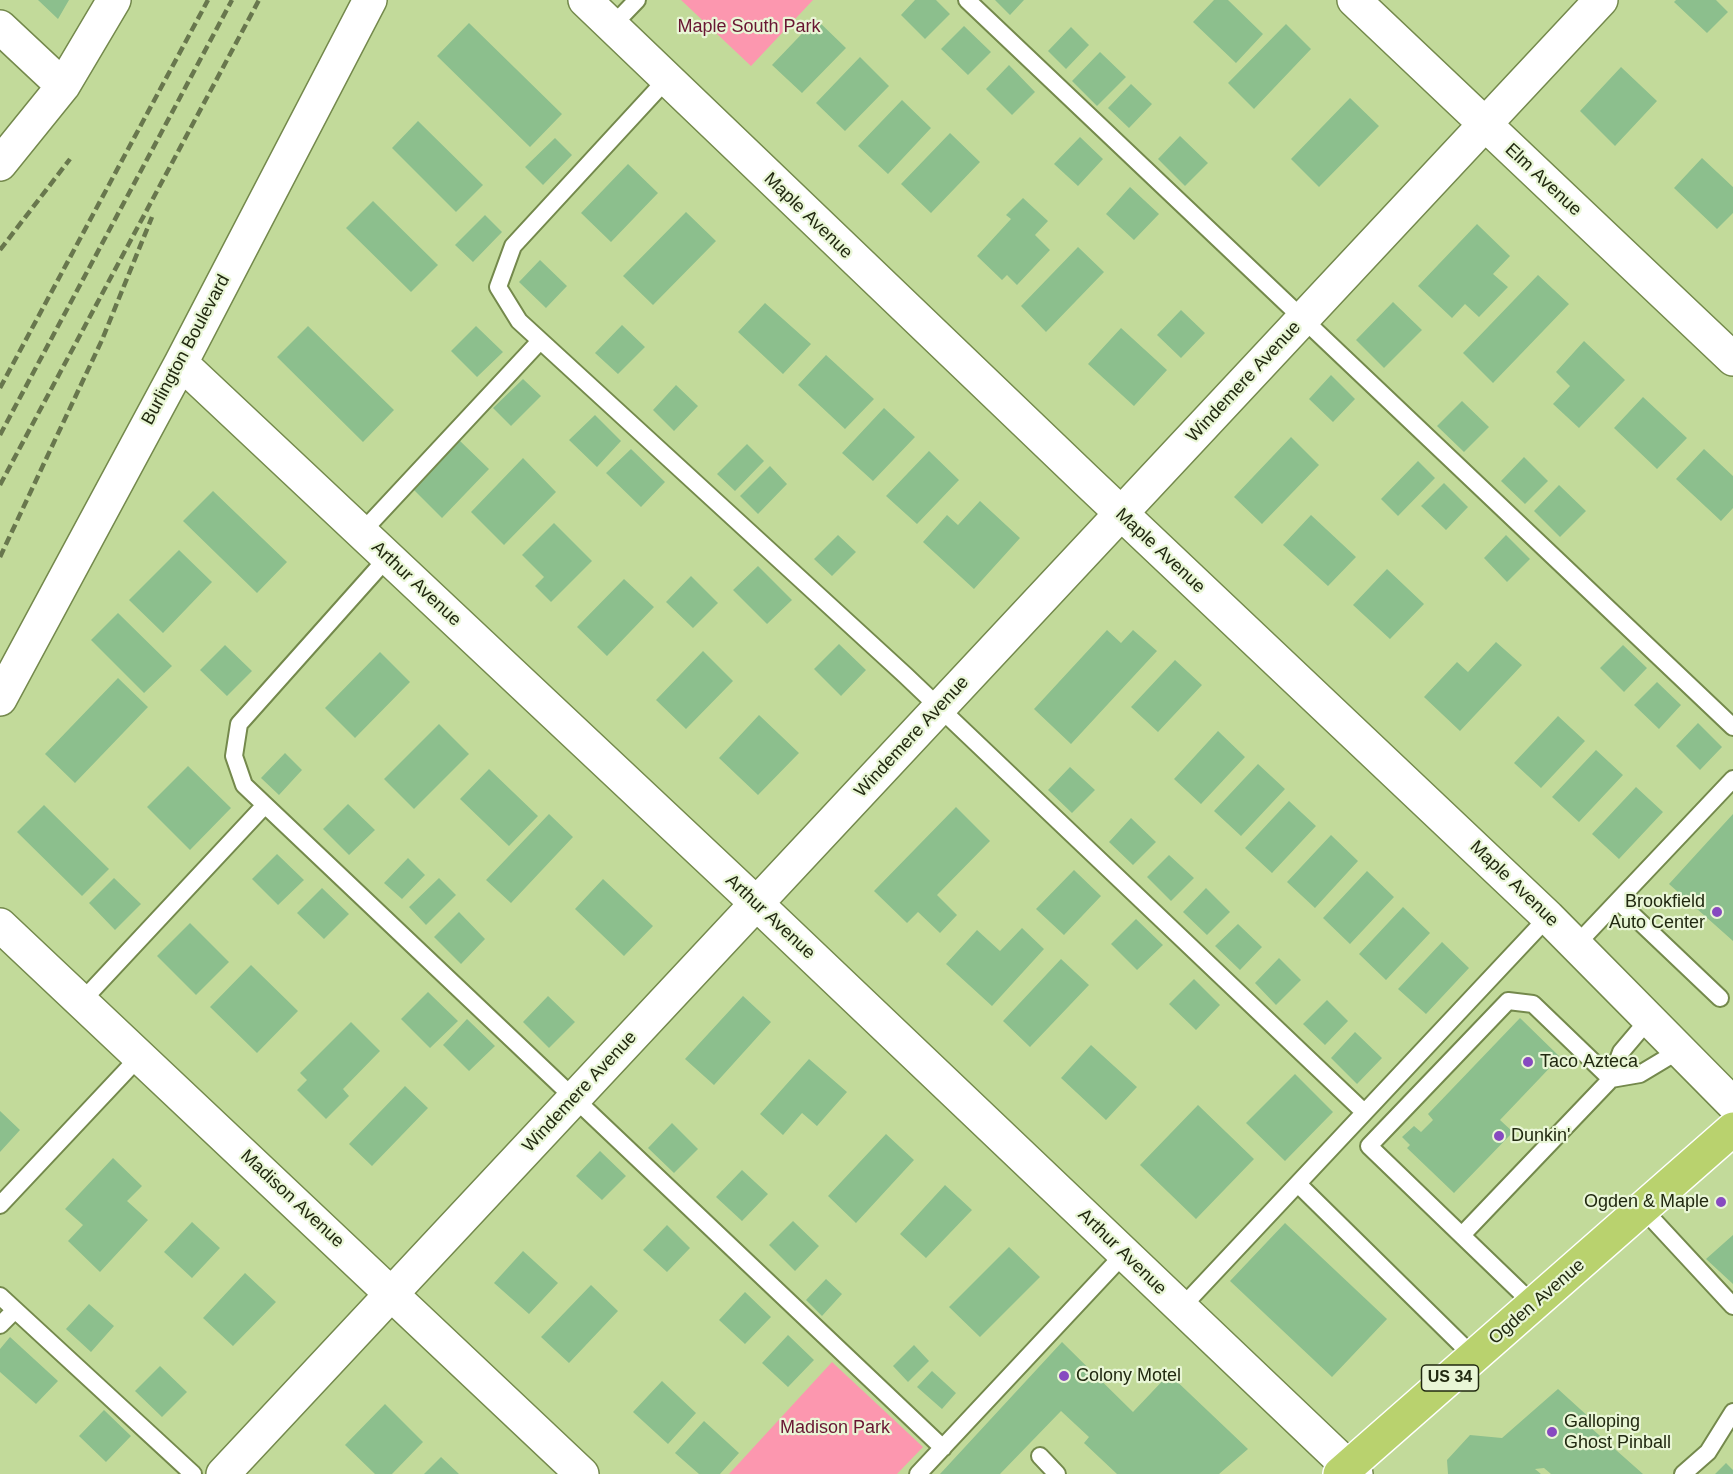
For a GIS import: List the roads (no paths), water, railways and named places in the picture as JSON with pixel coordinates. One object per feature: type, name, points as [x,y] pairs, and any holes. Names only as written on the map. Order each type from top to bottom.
[{"type":"main road","name":"Ogden Avenue","points":[[1348,1472],[1533,1304],[1733,1129]]},
{"type":"street","points":[[0,164],[63,86],[114,0]]},
{"type":"street","name":"Burlington Boulevard","points":[[0,699],[181,363],[370,0]]},
{"type":"street","name":"Maple Avenue","points":[[585,0],[1121,514],[1548,916],[1733,1104]]},
{"type":"street","name":"Elm Avenue","points":[[1354,0],[1733,358]]},
{"type":"street","name":"Windemere Avenue","points":[[223,1474],[1601,0]]},
{"type":"street","points":[[0,27],[63,86]]},
{"type":"street","name":"Arthur Avenue","points":[[181,363],[757,904],[1181,1308],[1348,1472]]},
{"type":"street","name":"Madison Avenue","points":[[0,926],[582,1474]]},
{"type":"lane","points":[[611,27],[636,0]]},
{"type":"lane","points":[[967,0],[1733,727]]},
{"type":"lane","points":[[666,80],[513,246],[498,287],[519,321],[939,707],[1364,1112]]},
{"type":"lane","points":[[361,533],[540,341]]},
{"type":"lane","points":[[388,557],[239,724],[234,756],[244,785],[943,1448]]},
{"type":"lane","points":[[1576,945],[1733,779]]},
{"type":"lane","points":[[82,1001],[265,805]]},
{"type":"lane","points":[[1618,901],[1720,998]]},
{"type":"lane","points":[[1181,1308],[1548,916]]},
{"type":"lane","points":[[1533,1304],[1369,1146],[1508,1001],[1533,1004],[1611,1079]]},
{"type":"lane","points":[[1462,1235],[1611,1079],[1621,1052],[1649,1019]]},
{"type":"lane","points":[[1611,1079],[1640,1074],[1680,1050]]},
{"type":"lane","points":[[0,1205],[140,1056]]},
{"type":"lane","points":[[1298,1184],[1474,1357]]},
{"type":"lane","points":[[1643,1209],[1733,1306]]},
{"type":"lane","points":[[918,1474],[1124,1254]]},
{"type":"lane","points":[[0,1296],[193,1474]]},
{"type":"lane","points":[[0,1325],[15,1310]]},
{"type":"lane","points":[[1683,1474],[1707,1452],[1733,1412]]},
{"type":"lane","points":[[1040,1456],[1057,1474]]},
{"type":"railway","points":[[0,388],[208,0]]},
{"type":"railway","points":[[0,435],[232,0]]},
{"type":"railway","points":[[0,485],[259,0]]},
{"type":"railway","points":[[0,250],[70,159]]},
{"type":"railway","points":[[0,557],[102,340],[152,217]]},
{"type":"place","name":"Brookfield Auto Center","points":[[1717,912]]},
{"type":"place","name":"Taco Azteca","points":[[1528,1062]]},
{"type":"place","name":"Dunkin'","points":[[1499,1136]]},
{"type":"place","name":"Ogden & Maple","points":[[1721,1202]]},
{"type":"place","name":"Colony Motel","points":[[1064,1376]]},
{"type":"place","name":"Galloping Ghost Pinball","points":[[1552,1432]]},
{"type":"park label","name":"Maple South Park","points":[[749,27]]},
{"type":"park label","name":"Madison Park","points":[[835,1428]]}]
